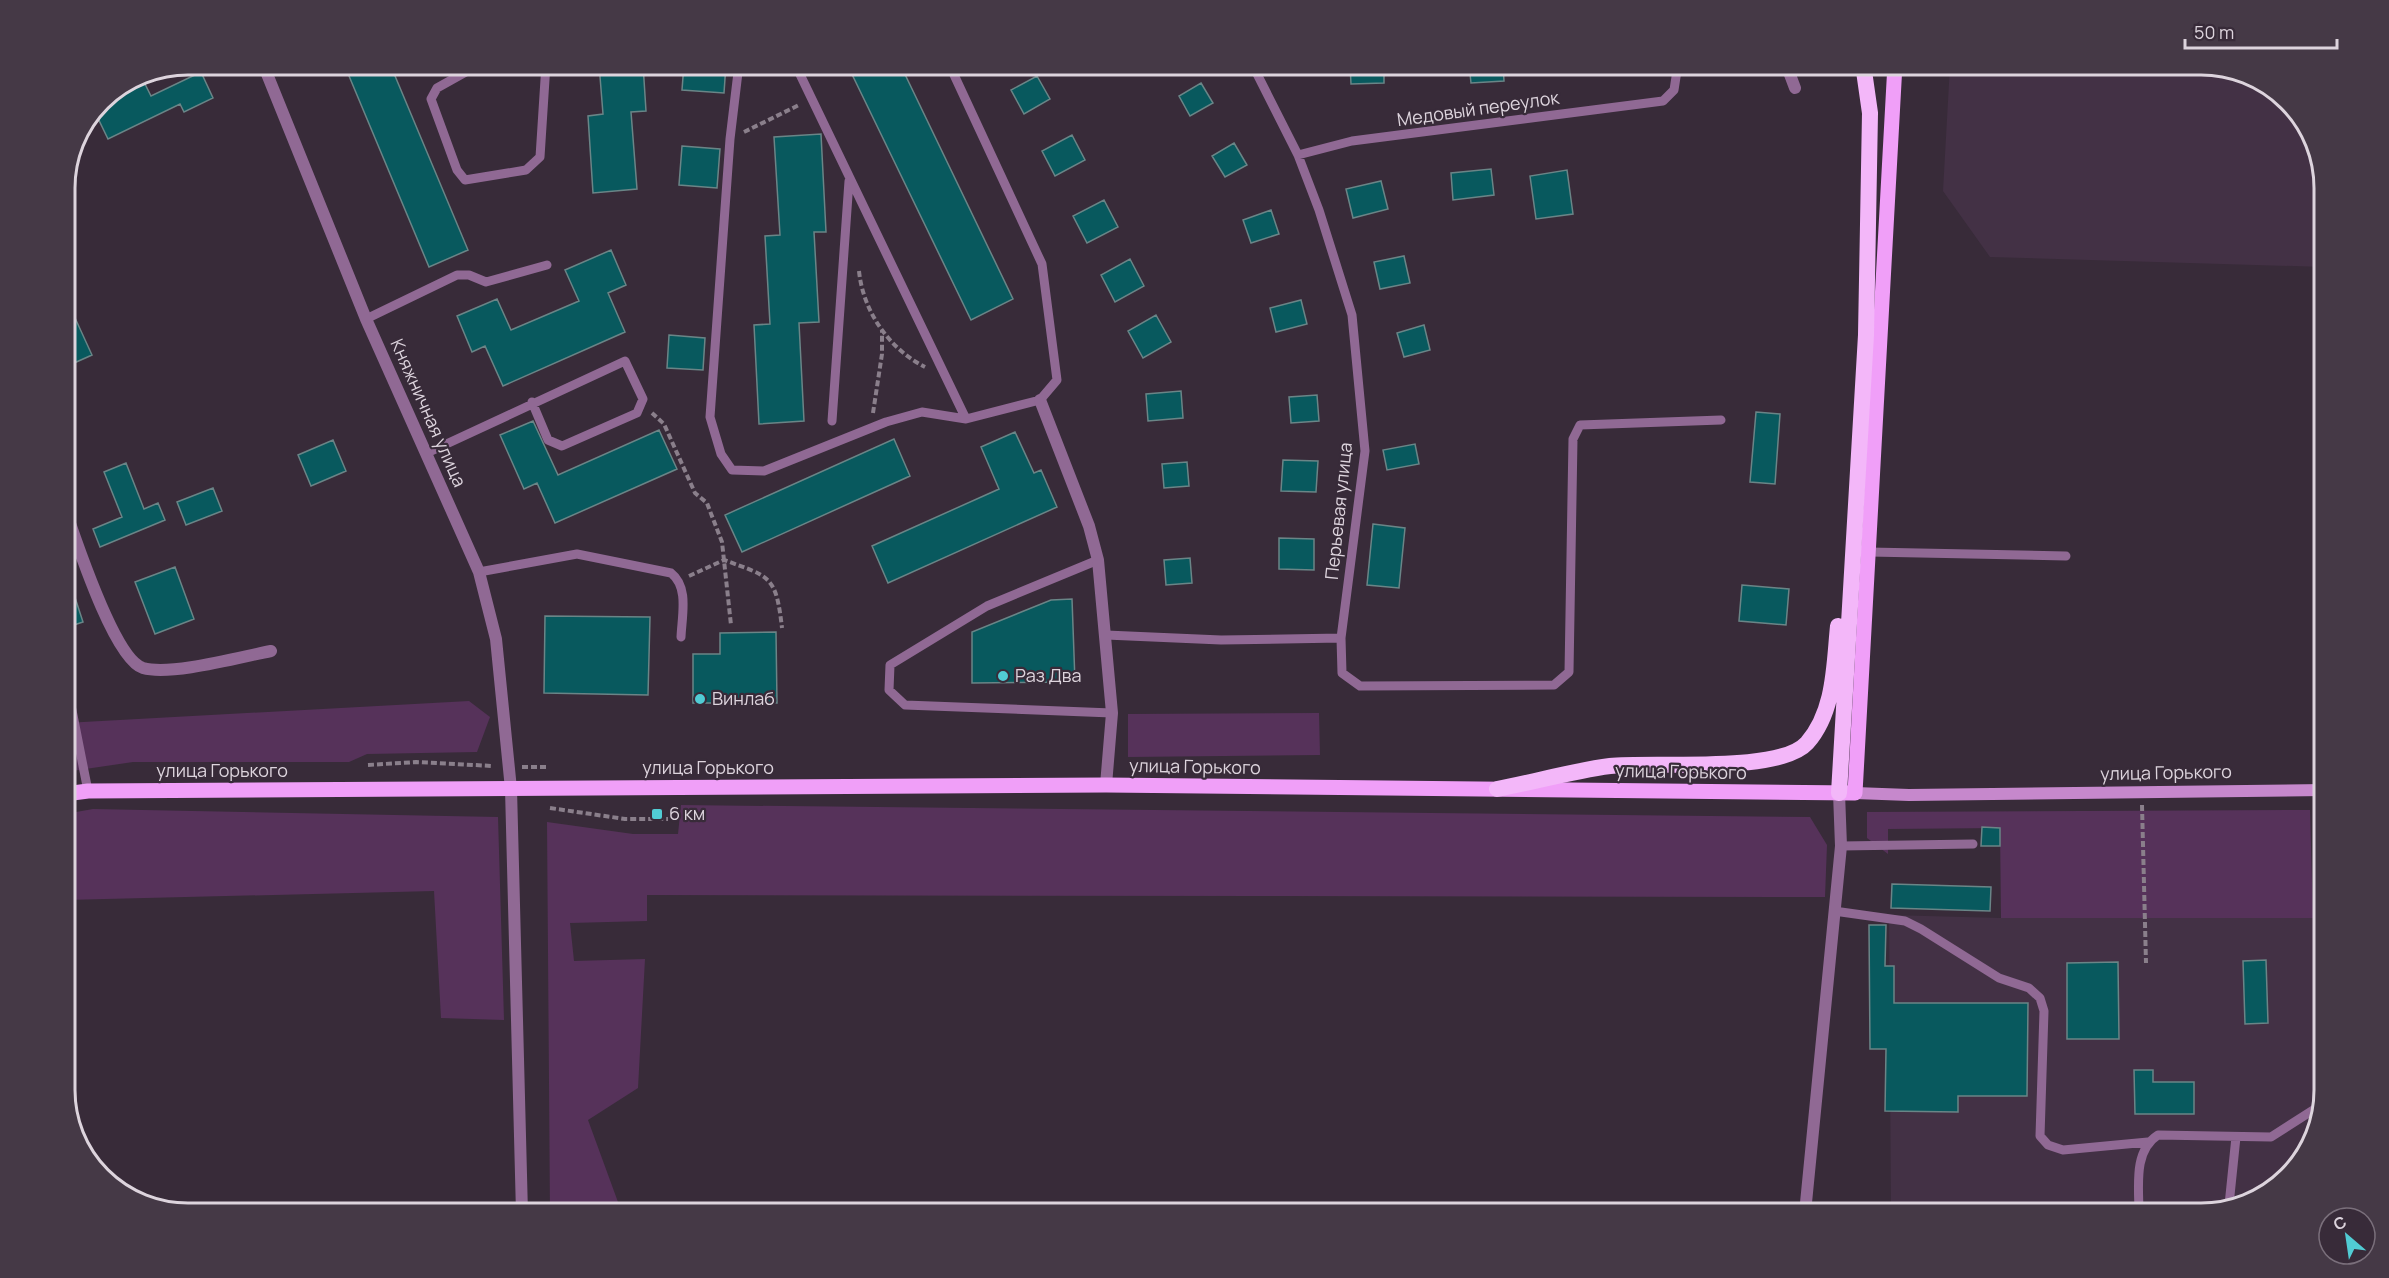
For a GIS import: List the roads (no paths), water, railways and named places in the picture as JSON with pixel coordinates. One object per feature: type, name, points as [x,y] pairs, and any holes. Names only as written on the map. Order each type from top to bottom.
[{"type":"highway","points":[[1847,793],[1858,455],[1866,335],[1870,113],[1865,75]]},
{"type":"highway","points":[[1497,789],[1610,766],[1762,761],[1789,754],[1805,745],[1817,729],[1827,707],[1833,678],[1849,499],[1858,455]]},
{"type":"main road","points":[[1847,793],[1869,552],[1894,75]]},
{"type":"main road","name":"улица Горького","points":[[75,793],[1106,785],[1909,795],[2314,790]]},
{"type":"street","name":"Княжничная улица","points":[[267,75],[366,319],[479,573],[496,639],[510,766],[522,1203]]},
{"type":"street","points":[[1790,75],[1795,88]]},
{"type":"street","points":[[1040,400],[1089,526],[1098,560],[1112,713],[1106,785]]},
{"type":"street","points":[[75,535],[107,620],[133,663],[144,668],[167,669],[271,651]]},
{"type":"street","points":[[1806,1203],[1847,793]]},
{"type":"lane","points":[[460,75],[436,88],[431,99],[457,170],[465,180],[526,170],[540,157],[545,75]]},
{"type":"lane","points":[[738,75],[730,139],[710,417],[721,454],[732,470],[764,471],[870,429],[922,412],[966,420],[1040,400],[1057,380],[1042,264],[954,75]]},
{"type":"lane","points":[[800,75],[966,420]]},
{"type":"lane","name":"Перьевая улица","points":[[1258,75],[1299,155],[1352,315],[1365,451],[1341,638],[1342,673],[1360,686],[1554,685],[1569,672],[1573,439],[1580,425],[1721,420]]},
{"type":"lane","name":"Медовый переулок","points":[[1299,155],[1352,141],[1663,101],[1674,90],[1676,75]]},
{"type":"lane","points":[[832,421],[849,178]]},
{"type":"lane","points":[[366,319],[457,274],[469,275],[486,282],[547,265]]},
{"type":"lane","points":[[427,453],[532,402],[625,361],[643,399],[637,413],[562,446],[548,440],[532,402]]},
{"type":"lane","points":[[1869,552],[2066,556]]},
{"type":"lane","points":[[479,573],[577,554],[671,573],[681,580],[681,637]]},
{"type":"lane","points":[[1098,560],[987,606],[890,665],[889,690],[905,705],[1112,713]]},
{"type":"lane","points":[[1106,635],[1221,640],[1341,638]]},
{"type":"lane","points":[[75,725],[88,791]]},
{"type":"lane","points":[[1841,846],[1973,844]]},
{"type":"lane","points":[[1834,911],[1905,921],[1999,978],[2029,988],[2040,998],[2044,1011],[2040,1136],[2048,1145],[2063,1150],[2148,1142],[2158,1135],[2271,1137],[2312,1111]]},
{"type":"lane","points":[[2230,1199],[2236,1137]]},
{"type":"lane","points":[[2139,1203],[2139,1163],[2148,1142]]},
{"type":"place","name":"Раз Два","points":[[1003,676]]},
{"type":"place","name":"Винлаб","points":[[700,699]]},
{"type":"place","name":"6 км","points":[[657,814]]}]
